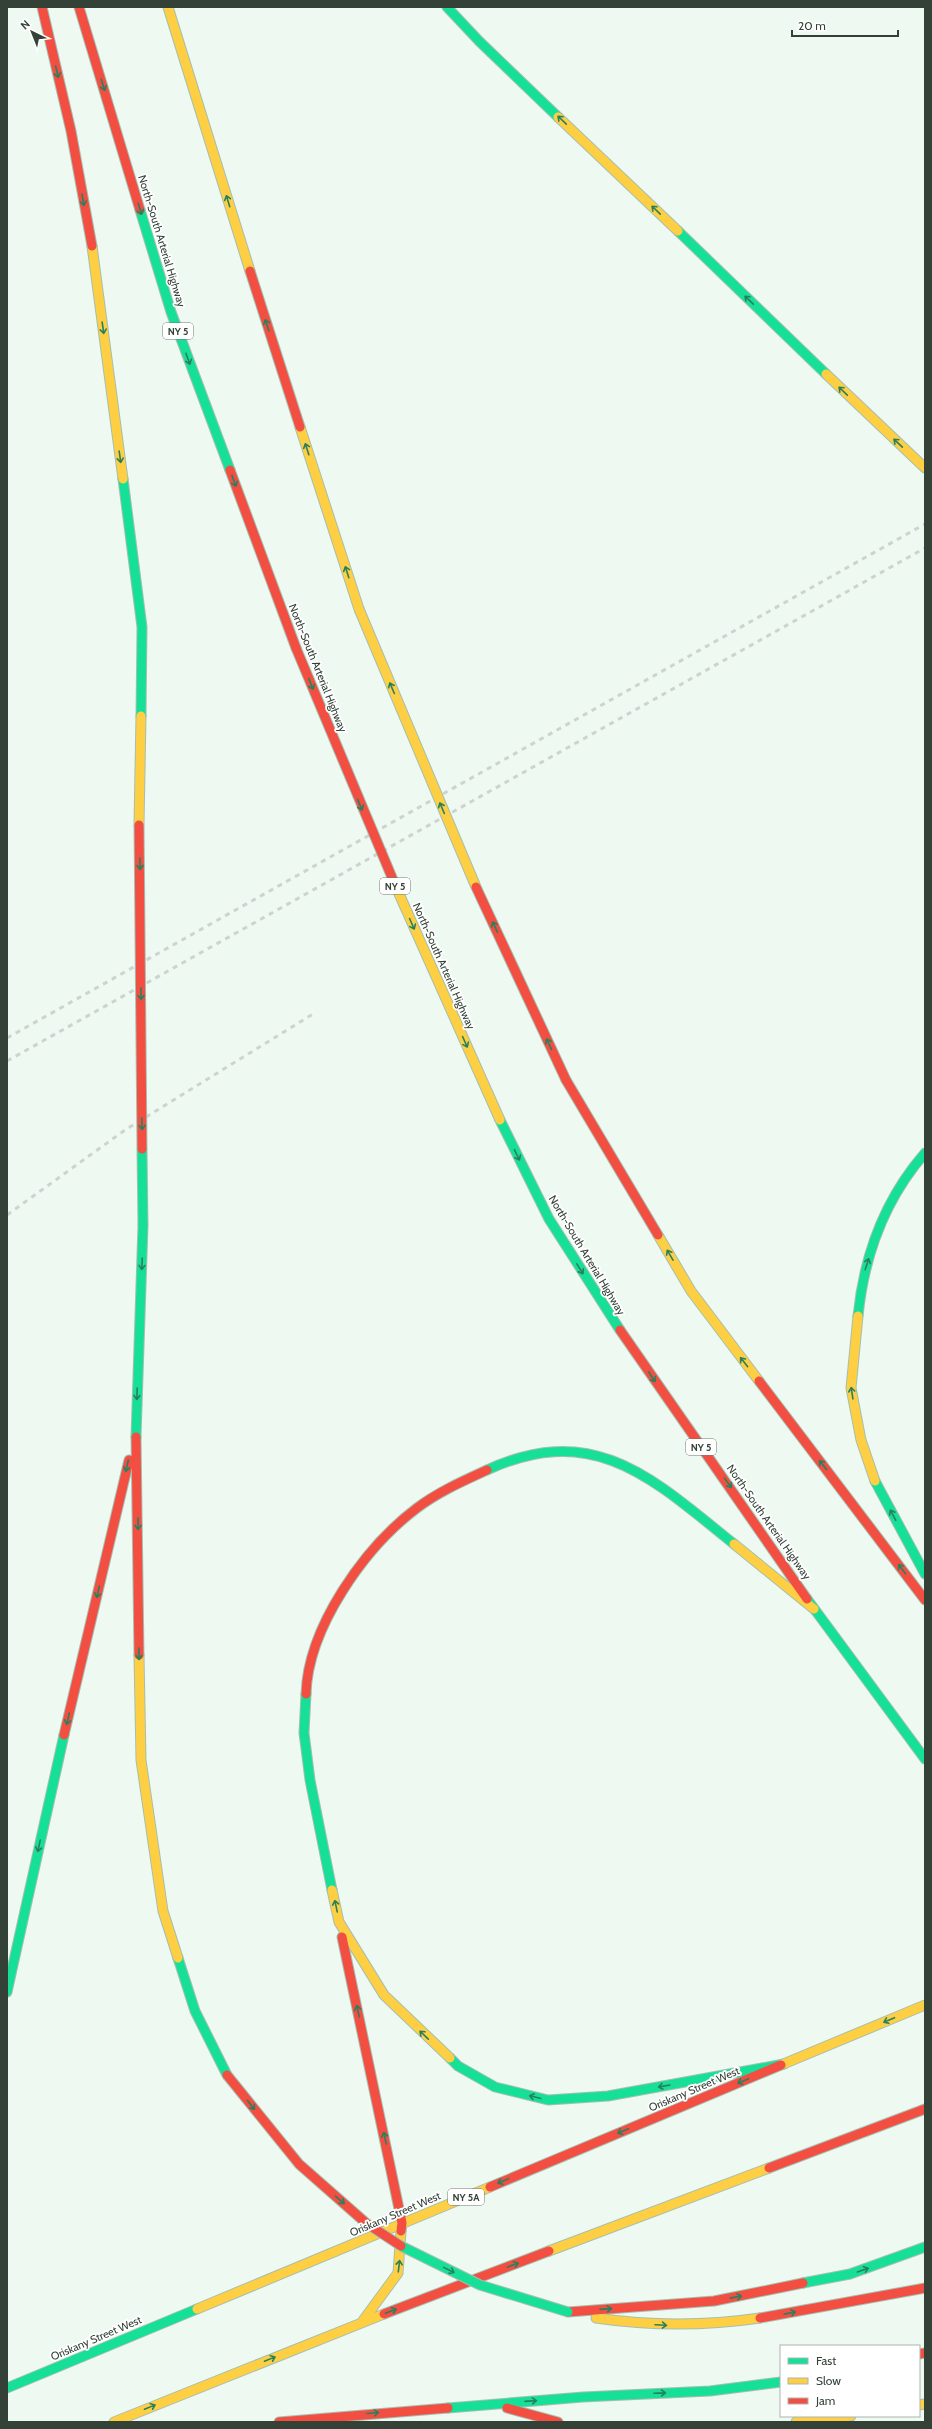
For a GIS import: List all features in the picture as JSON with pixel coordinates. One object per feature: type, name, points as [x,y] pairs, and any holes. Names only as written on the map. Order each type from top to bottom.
[{"type":"main road","points":[[42,7],[71,131],[94,260],[142,627],[139,825],[143,1225],[136,1428],[141,1760],[163,1911],[195,2011],[227,2075],[298,2164],[366,2223],[406,2248],[480,2285],[568,2312],[624,2323],[682,2327],[751,2320],[925,2288]]},
{"type":"main road","name":"North-South Arterial Highway","points":[[79,7],[171,312],[296,648],[376,843],[500,1120],[549,1219],[602,1305],[814,1609],[925,1759]]},
{"type":"main road","points":[[168,7],[252,277],[359,609],[462,856],[566,1080],[691,1291],[925,1600]]},
{"type":"main road","points":[[447,7],[479,41],[871,418],[925,468]]},
{"type":"main road","points":[[925,1153],[911,1169],[883,1217],[862,1280],[851,1388],[861,1440],[876,1483],[925,1574]]},
{"type":"main road","points":[[7,1992],[52,1787],[136,1428]]},
{"type":"main road","points":[[362,2322],[398,2273],[402,2223],[310,1780],[304,1733],[306,1681],[320,1632],[348,1579],[372,1551],[417,1508],[456,1484],[504,1462],[544,1451],[584,1453],[625,1464],[662,1486],[814,1609]]},
{"type":"main road","points":[[339,1922],[384,1995],[458,2066],[495,2087],[548,2100],[608,2096],[784,2064]]},
{"type":"main road","name":"Oriskany Street West","points":[[7,2388],[925,2005]]},
{"type":"main road","points":[[114,2422],[362,2322],[925,2109]]},
{"type":"main road","points":[[568,2312],[714,2301],[850,2274],[925,2247]]},
{"type":"main road","points":[[279,2422],[584,2397],[710,2391],[780,2382]]},
{"type":"main road","points":[[490,2404],[558,2422]]},
{"type":"main road","points":[[796,2422],[842,2417]]},
{"type":"railway","points":[[7,1038],[925,524]]},
{"type":"railway","points":[[7,1061],[925,548]]},
{"type":"railway","points":[[7,1215],[125,1130],[313,1014]]},
{"type":"traffic: fast","points":[[447,7],[479,41],[558,117]]},
{"type":"traffic: fast","points":[[140,210],[171,312],[230,470]]},
{"type":"traffic: fast","points":[[678,231],[826,374]]},
{"type":"traffic: fast","points":[[123,479],[142,627],[141,716]]},
{"type":"traffic: fast","points":[[500,1120],[549,1219],[620,1330]]},
{"type":"traffic: fast","points":[[142,1149],[143,1225]]},
{"type":"traffic: fast","points":[[858,1316],[865,1272],[879,1229],[898,1189],[925,1153]]},
{"type":"traffic: fast","points":[[136,1437],[143,1225]]},
{"type":"traffic: fast","points":[[487,1470],[525,1456],[560,1451],[592,1455],[621,1464],[649,1479],[677,1498],[734,1544]]},
{"type":"traffic: fast","points":[[875,1481],[925,1574]]},
{"type":"traffic: fast","points":[[807,1599],[925,1759]]},
{"type":"traffic: fast","points":[[306,1694],[304,1733],[310,1780],[332,1890]]},
{"type":"traffic: fast","points":[[7,1992],[64,1735]]},
{"type":"traffic: fast","points":[[178,1958],[195,2011],[227,2075]]},
{"type":"traffic: fast","points":[[450,2058],[458,2066],[495,2087],[548,2100],[608,2096],[784,2064]]},
{"type":"traffic: fast","points":[[401,2246],[480,2285],[568,2312]]},
{"type":"traffic: fast","points":[[803,2283],[850,2274],[925,2247]]},
{"type":"traffic: fast","points":[[7,2388],[197,2309]]},
{"type":"traffic: fast","points":[[448,2408],[583,2397],[710,2391],[780,2382]]},
{"type":"traffic: slow","points":[[168,7],[250,271]]},
{"type":"traffic: slow","points":[[558,117],[678,231]]},
{"type":"traffic: slow","points":[[92,246],[123,479]]},
{"type":"traffic: slow","points":[[826,374],[925,468]]},
{"type":"traffic: slow","points":[[300,427],[359,609]]},
{"type":"traffic: slow","points":[[359,609],[476,887]]},
{"type":"traffic: slow","points":[[139,825],[141,716]]},
{"type":"traffic: slow","points":[[396,887],[500,1120]]},
{"type":"traffic: slow","points":[[658,1235],[691,1291],[759,1381]]},
{"type":"traffic: slow","points":[[858,1316],[851,1388],[861,1440],[875,1481]]},
{"type":"traffic: slow","points":[[734,1544],[814,1609]]},
{"type":"traffic: slow","points":[[139,1655],[141,1760],[163,1911],[178,1958]]},
{"type":"traffic: slow","points":[[332,1890],[339,1922],[384,1995],[450,2058]]},
{"type":"traffic: slow","points":[[781,2065],[925,2005]]},
{"type":"traffic: slow","points":[[549,2251],[769,2168]]},
{"type":"traffic: slow","points":[[197,2309],[490,2187]]},
{"type":"traffic: slow","points":[[362,2322],[398,2273],[401,2231]]},
{"type":"traffic: slow","points":[[114,2422],[384,2314]]},
{"type":"traffic: slow","points":[[596,2318],[658,2324],[698,2324],[760,2318]]},
{"type":"traffic: slow","points":[[920,2405],[925,2404]]},
{"type":"traffic: slow","points":[[796,2422],[842,2417]]},
{"type":"traffic: jam","points":[[42,7],[71,131],[92,246]]},
{"type":"traffic: jam","points":[[79,7],[140,210]]},
{"type":"traffic: jam","points":[[250,271],[300,427]]},
{"type":"traffic: jam","points":[[230,470],[296,648]]},
{"type":"traffic: jam","points":[[296,648],[396,887]]},
{"type":"traffic: jam","points":[[139,825],[142,1149]]},
{"type":"traffic: jam","points":[[476,887],[566,1080]]},
{"type":"traffic: jam","points":[[566,1080],[658,1235]]},
{"type":"traffic: jam","points":[[620,1330],[807,1599]]},
{"type":"traffic: jam","points":[[759,1381],[925,1600]]},
{"type":"traffic: jam","points":[[136,1437],[139,1655]]},
{"type":"traffic: jam","points":[[64,1735],[129,1460]]},
{"type":"traffic: jam","points":[[306,1694],[309,1668],[317,1642],[328,1616],[343,1590],[360,1566],[397,1524],[417,1508],[442,1492],[487,1470]]},
{"type":"traffic: jam","points":[[342,1937],[402,2223],[401,2231]]},
{"type":"traffic: jam","points":[[490,2187],[781,2065]]},
{"type":"traffic: jam","points":[[227,2075],[299,2164],[366,2223],[401,2246]]},
{"type":"traffic: jam","points":[[769,2168],[925,2109]]},
{"type":"traffic: jam","points":[[384,2314],[549,2251]]},
{"type":"traffic: jam","points":[[568,2312],[714,2301],[803,2283]]},
{"type":"traffic: jam","points":[[760,2318],[925,2288]]},
{"type":"traffic: jam","points":[[920,2354],[925,2353]]},
{"type":"traffic: jam","points":[[279,2422],[448,2408]]},
{"type":"traffic: jam","points":[[507,2408],[558,2422]]}]
